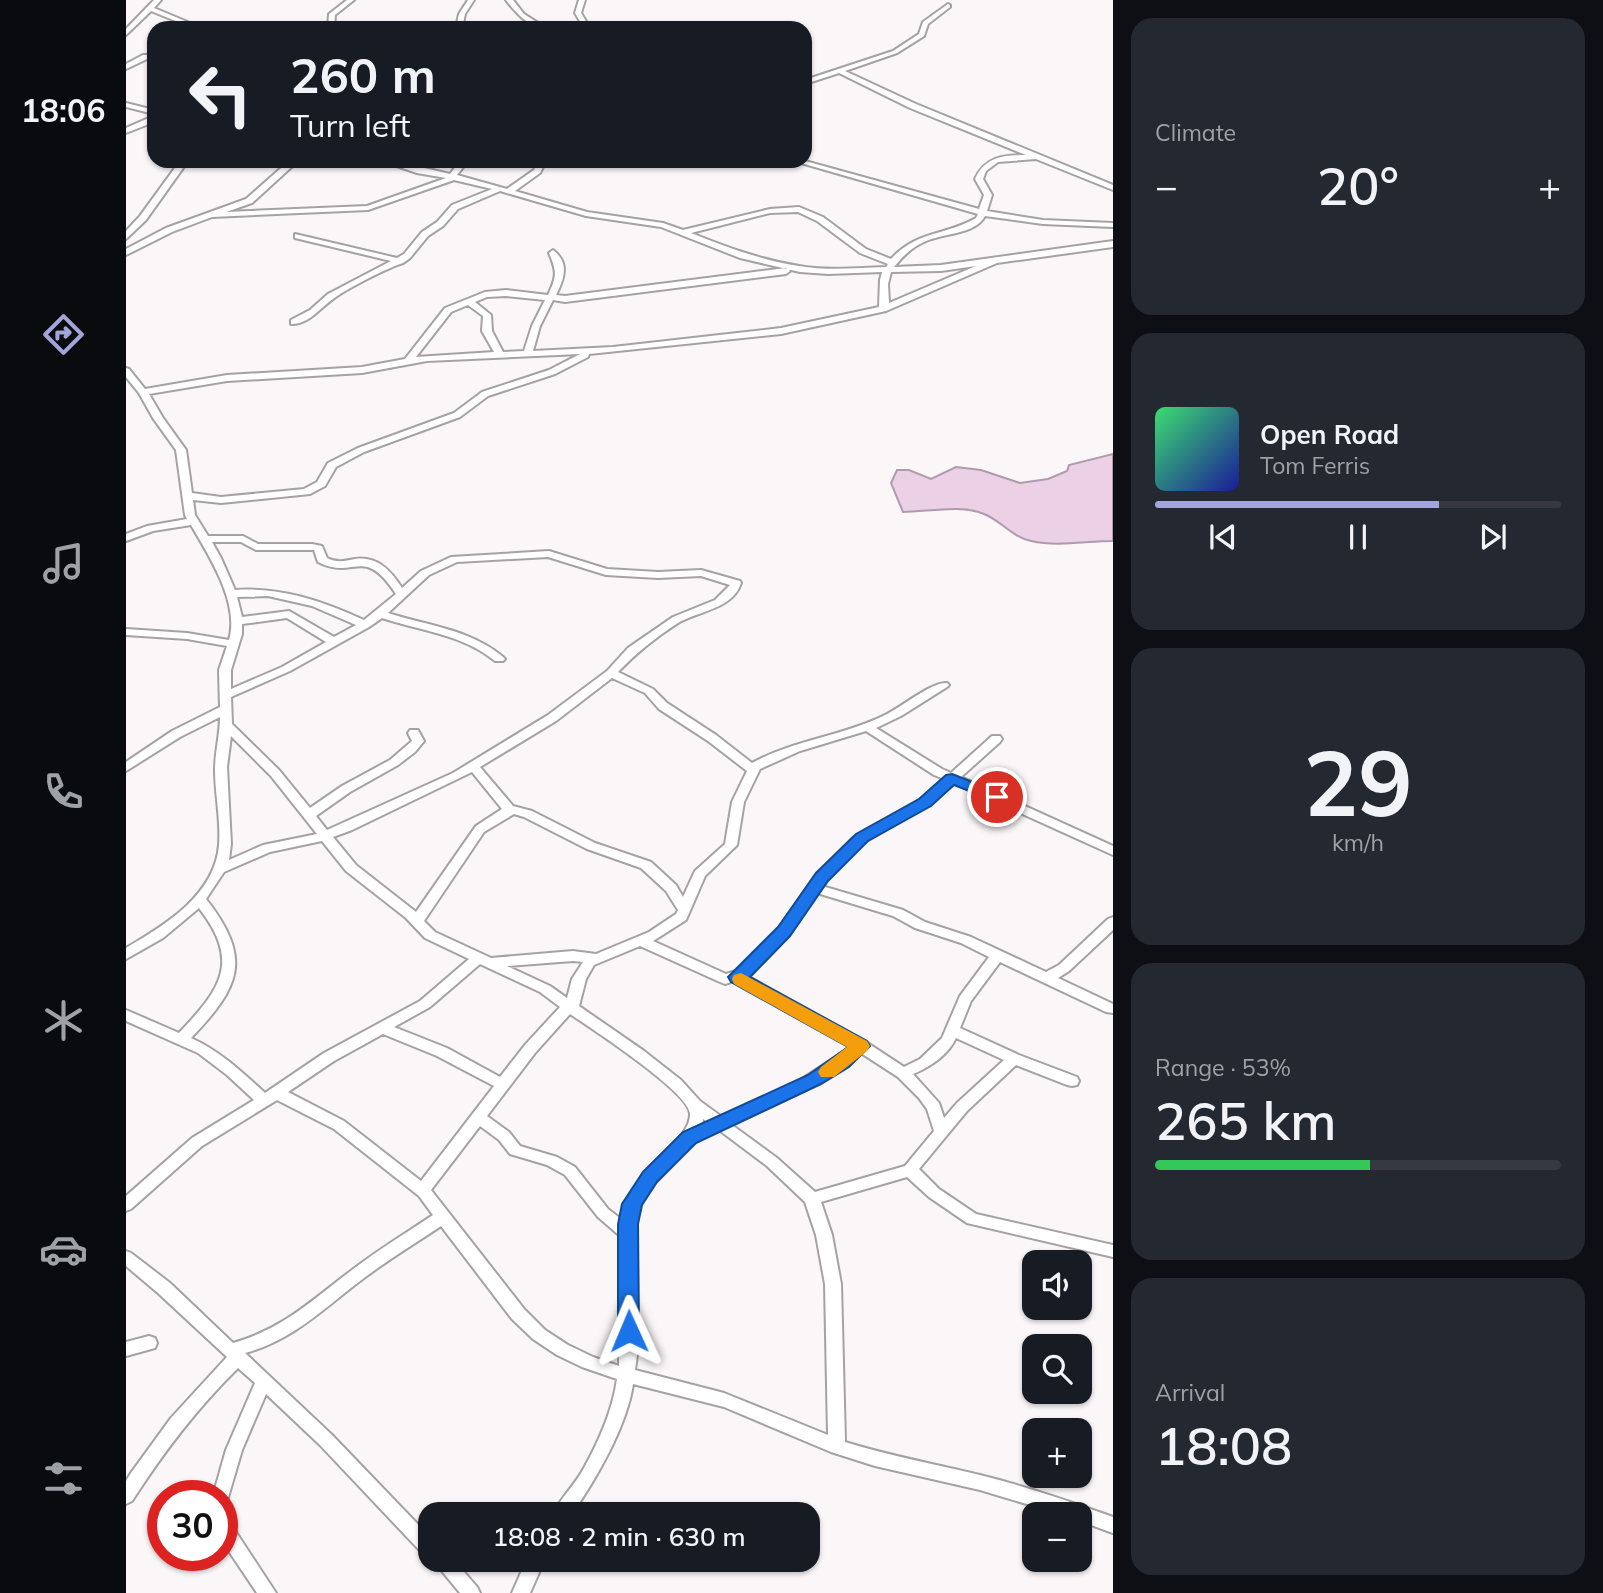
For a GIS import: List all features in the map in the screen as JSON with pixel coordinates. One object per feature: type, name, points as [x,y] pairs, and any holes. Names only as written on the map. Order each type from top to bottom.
[{"type":"street","points":[[126,33],[158,0]]},
{"type":"street","points":[[332,21],[332,14],[351,0]]},
{"type":"street","points":[[460,21],[471,0]]},
{"type":"street","points":[[509,0],[522,15],[532,21]]},
{"type":"street","points":[[582,0],[578,13],[583,21]]},
{"type":"street","points":[[812,80],[908,45],[922,35],[929,19],[943,12],[948,6]]},
{"type":"street","points":[[150,9],[181,21]]},
{"type":"street","points":[[126,67],[147,57]]},
{"type":"street","points":[[840,71],[923,110],[1041,156],[1113,188]]},
{"type":"street","points":[[126,105],[147,110]]},
{"type":"street","points":[[126,131],[147,122]]},
{"type":"street","points":[[883,309],[886,297],[884,277],[891,267],[922,238],[975,222],[984,213],[988,195],[979,179],[988,164],[997,159],[1041,156]]},
{"type":"street","points":[[812,165],[984,213],[1043,222],[1113,225]]},
{"type":"street","points":[[126,236],[143,218],[179,168]]},
{"type":"street","points":[[126,252],[169,229],[254,198],[286,168]]},
{"type":"street","points":[[410,168],[455,176],[586,214],[644,221],[684,232],[743,256],[800,269]]},
{"type":"street","points":[[213,215],[364,209],[455,176],[460,168]]},
{"type":"street","points":[[293,322],[313,312],[331,296],[400,261],[413,251],[425,233],[440,224],[455,208],[504,190],[538,168]]},
{"type":"street","points":[[684,232],[770,211],[799,209],[820,219],[863,251],[891,267]]},
{"type":"street","points":[[298,236],[400,261]]},
{"type":"street","points":[[408,361],[446,312],[468,301],[501,293],[549,298],[606,294],[800,269],[994,261],[1113,244]]},
{"type":"street","points":[[528,353],[561,273],[553,253]]},
{"type":"street","points":[[144,393],[227,378],[350,372],[408,361],[499,354],[596,351],[781,331],[883,309],[994,261]]},
{"type":"street","points":[[468,301],[487,315],[487,331],[499,354]]},
{"type":"street","points":[[188,496],[221,500],[306,492],[321,484],[332,465],[360,450],[457,415],[478,397],[552,372],[596,351]]},
{"type":"street","points":[[126,371],[144,393],[181,450],[192,521],[216,558],[231,594],[237,621],[225,670],[226,725],[221,767],[225,844],[220,869],[199,899],[168,928],[126,954]]},
{"type":"street","points":[[126,537],[151,528],[192,521]]},
{"type":"street","points":[[205,539],[243,539],[256,547],[317,548],[321,560],[332,565],[342,566],[361,561],[374,565],[401,594]]},
{"type":"street","points":[[220,869],[267,848],[326,835],[417,796],[473,766],[552,718],[611,673],[632,650],[677,619],[727,596],[736,587],[736,583],[701,573],[658,575],[606,572],[570,558],[535,553],[511,558],[461,558],[425,573],[381,614],[365,625],[280,672],[225,696]]},
{"type":"street","points":[[231,594],[264,592],[296,596],[365,625]]},
{"type":"street","points":[[237,621],[288,614],[333,641]]},
{"type":"street","points":[[381,614],[473,641],[490,650],[499,659]]},
{"type":"street","points":[[126,632],[187,636],[233,644]]},
{"type":"street","points":[[611,673],[649,691],[663,706],[714,739],[753,770]]},
{"type":"street","points":[[126,1205],[197,1142],[270,1097],[329,1056],[425,1004],[484,960],[573,956],[595,958],[641,941],[679,919],[700,874],[731,845],[736,809],[753,770],[769,760],[867,727],[905,709],[943,685]]},
{"type":"street","points":[[126,767],[176,734],[226,709]]},
{"type":"street","points":[[226,725],[260,756],[351,868],[438,939],[530,980],[571,1006],[676,1084],[695,1105],[772,1162],[812,1199],[824,1235],[833,1284],[837,1447]]},
{"type":"street","points":[[867,727],[914,759],[952,779],[971,785],[1113,851]]},
{"type":"street","points":[[309,815],[408,751],[418,741],[414,733]]},
{"type":"street","points":[[641,941],[725,979],[737,977],[752,966],[784,932],[814,888],[857,841],[925,802],[996,739]]},
{"type":"street","points":[[473,766],[510,811]]},
{"type":"street","points":[[417,921],[472,839],[488,822],[510,811],[528,814],[592,846],[646,865],[671,888],[684,909]]},
{"type":"street","points":[[814,888],[898,913],[920,925],[966,940],[1111,1009]]},
{"type":"street","points":[[182,1039],[216,1002],[226,984],[230,967],[225,936],[199,899]]},
{"type":"street","points":[[1047,978],[1064,968],[1113,922]]},
{"type":"street","points":[[903,1073],[934,1056],[948,1041],[965,999],[998,954]]},
{"type":"street","points":[[422,1190],[530,1046],[571,1006],[581,973],[595,958]]},
{"type":"street","points":[[737,977],[861,1046],[903,1073],[934,1107],[941,1132]]},
{"type":"street","points":[[126,1015],[214,1056],[270,1097],[325,1117],[355,1136],[422,1190],[518,1314],[541,1338],[586,1362],[626,1376],[727,1401],[837,1447],[893,1464],[1006,1489],[1113,1525]]},
{"type":"street","points":[[382,1028],[442,1052],[502,1084]]},
{"type":"street","points":[[953,1030],[1014,1059],[1072,1082]]},
{"type":"street","points":[[570,1502],[590,1474],[610,1430],[626,1376],[629,1354],[628,1233],[632,1204],[640,1190],[690,1138],[814,1080],[861,1046]]},
{"type":"street","points":[[812,1199],[910,1170],[962,1107],[1014,1059]]},
{"type":"street","points":[[690,1138],[696,1123],[695,1105]]},
{"type":"street","points":[[479,1117],[504,1136],[515,1150],[552,1161],[570,1171],[603,1213],[628,1233]]},
{"type":"street","points":[[910,1170],[934,1193],[972,1219],[1113,1251]]},
{"type":"street","points":[[126,1496],[148,1461],[233,1355],[302,1319],[350,1279],[443,1217]]},
{"type":"street","points":[[126,1257],[164,1288],[341,1456],[418,1536]]},
{"type":"street","points":[[126,1349],[149,1343]]},
{"type":"street","points":[[226,1480],[234,1450],[262,1383]]},
{"type":"street","points":[[238,1550],[267,1593]]},
{"type":"street","points":[[452,1572],[471,1593]]},
{"type":"street","points":[[521,1593],[530,1572]]},
{"type":"shaded area","points":[[1113,454],[1113,541],[1041,543],[1024,539],[990,517],[975,511],[955,509],[903,512],[891,483],[897,470],[909,470],[931,479],[956,467],[981,470],[1020,483],[1048,479],[1067,471],[1069,465]]},
{"type":"slow traffic","points":[[741,979],[861,1046],[827,1072]]},
{"type":"route","points":[[629,1331],[628,1224],[632,1204],[650,1177],[690,1138],[814,1080],[861,1046],[737,977],[744,974],[784,932],[822,877],[862,837],[912,811],[952,779],[997,797]]}]
